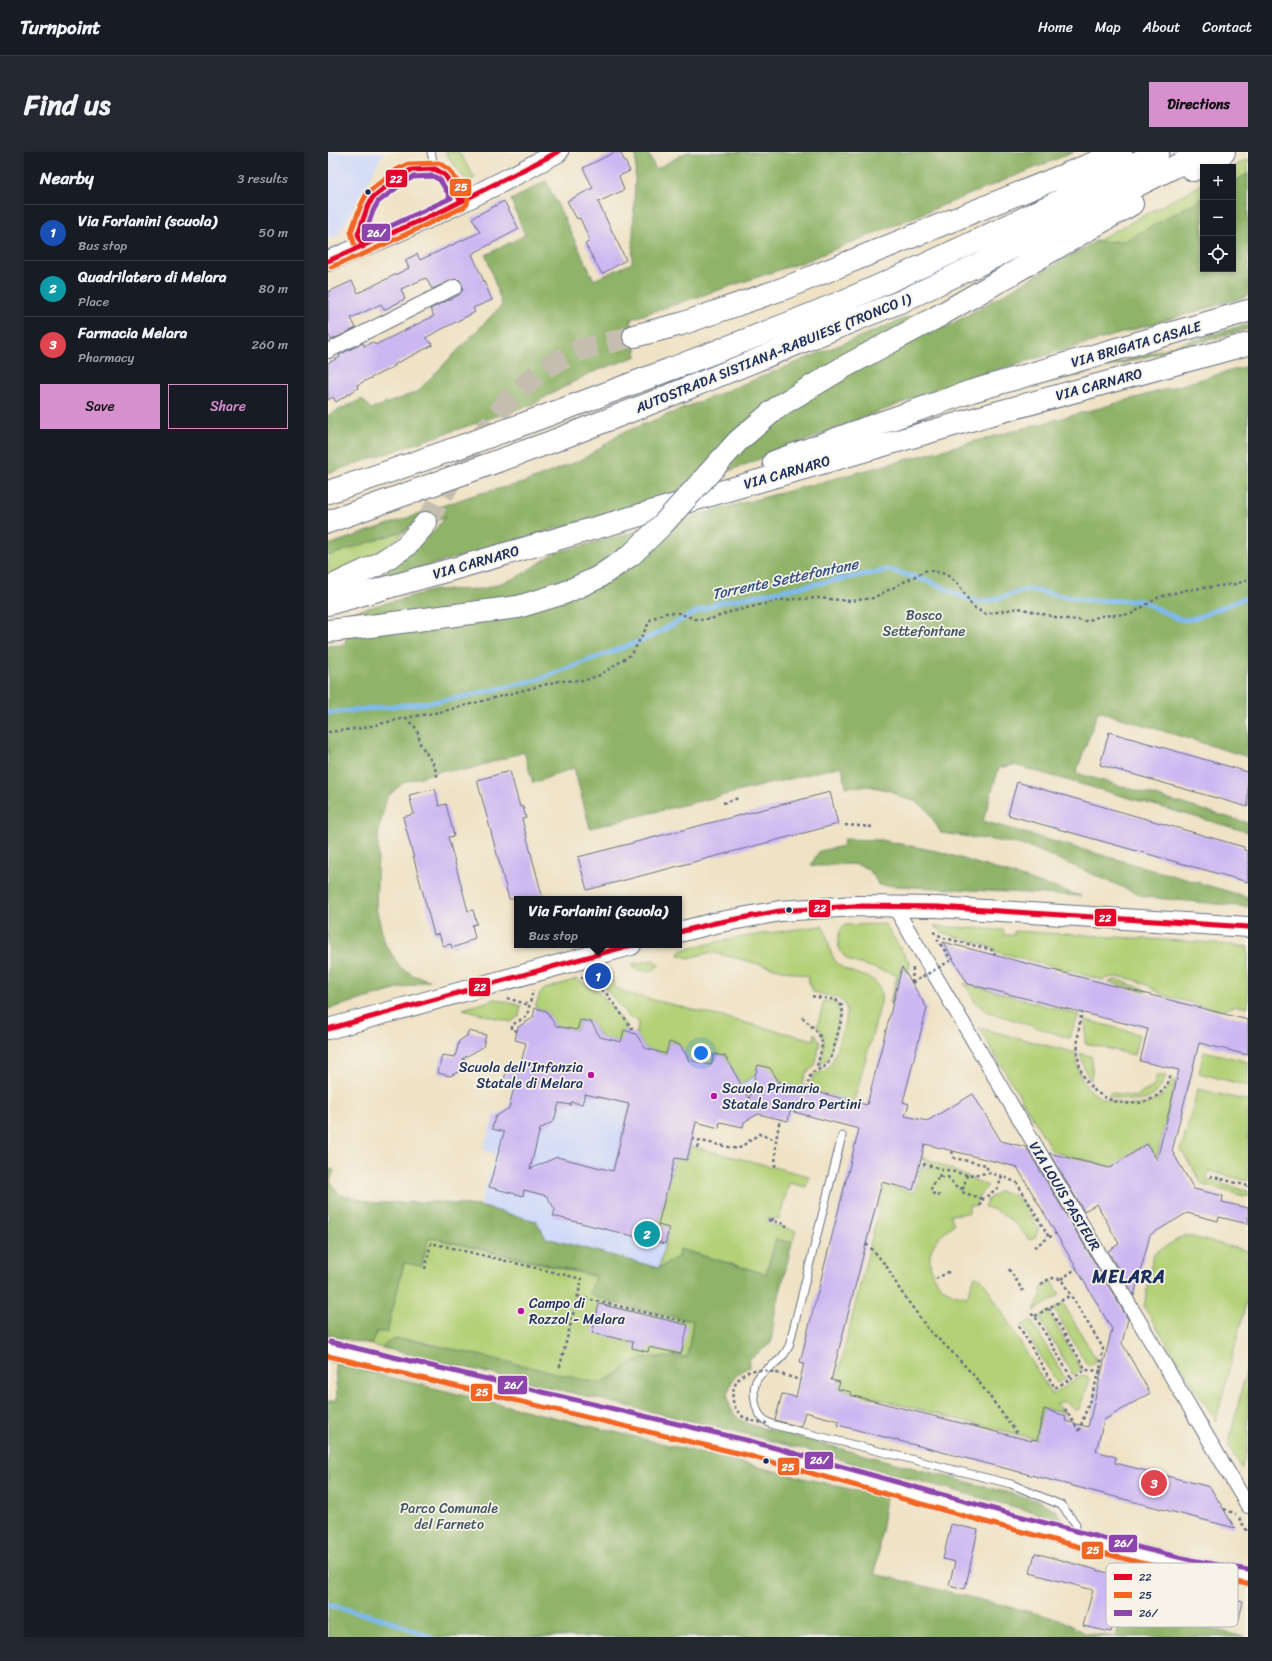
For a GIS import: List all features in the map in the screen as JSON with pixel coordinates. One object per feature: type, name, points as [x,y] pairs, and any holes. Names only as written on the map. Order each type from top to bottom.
[{"type":"main road","points":[[328,261],[363,247],[461,202],[558,152]]},
{"type":"main road","points":[[634,336],[688,322],[784,288],[1121,152]]},
{"type":"main road","name":"AUTOSTRADA SISTIANA-RABUIESE (TRONCO I)","points":[[328,492],[426,460],[596,398],[751,338],[892,280],[1062,200],[1158,152]]},
{"type":"main road","name":"AUTOSTRADA SISTIANA-RABUIESE (TRONCO I)","points":[[328,522],[565,436],[902,301],[994,258],[1204,152]]},
{"type":"main road","points":[[337,630],[518,607],[564,593],[597,578],[631,555],[663,524],[738,441],[779,406],[844,367],[937,317],[1224,152]]},
{"type":"main road","name":"VIA BRIGATA CASALE","points":[[712,494],[773,463],[866,428],[972,391],[1248,311]]},
{"type":"main road","name":"VIA CARNARO","points":[[328,604],[453,570],[988,414],[1248,344]]},
{"type":"main road","points":[[988,414],[991,401],[1004,388],[1023,376]]},
{"type":"main road","points":[[328,588],[377,566],[406,546],[426,523]]},
{"type":"main road","points":[[682,931],[715,923],[780,911],[855,906],[937,907],[1248,927]]},
{"type":"main road","points":[[328,1029],[620,948]]},
{"type":"main road","points":[[328,1349],[748,1448],[1075,1539],[1174,1563]]},
{"type":"main road","points":[[1238,1575],[1248,1577]]},
{"type":"street","points":[[328,351],[455,286]]},
{"type":"street","name":"VIA LOUIS PASTEUR","points":[[894,906],[1248,1506]]},
{"type":"lane","points":[[431,152],[435,169]]},
{"type":"lane","points":[[363,247],[358,234],[367,208],[373,197],[400,176],[411,170],[435,169],[445,175],[461,202]]},
{"type":"lane","points":[[842,1136],[789,1346],[786,1353],[763,1371],[756,1381],[754,1390],[757,1412],[767,1423],[1011,1484],[1061,1505],[1076,1524],[1075,1539]]},
{"type":"path","points":[[328,732],[362,728],[440,712],[559,681],[586,680],[600,675],[632,654],[651,619],[665,613],[678,613],[698,620],[714,618],[730,612],[780,600],[819,598],[850,601],[873,598],[927,570],[946,574],[958,584],[973,607],[986,614],[1019,608],[1059,618],[1087,620],[1100,616],[1131,614],[1159,597],[1186,590],[1235,584],[1248,580]]},
{"type":"path","points":[[405,718],[415,727],[419,735],[419,742],[434,765],[438,778]]},
{"type":"path","points":[[723,803],[739,798]]},
{"type":"path","points":[[845,825],[874,827]]},
{"type":"path","points":[[933,932],[944,938],[992,950],[995,955]]},
{"type":"path","points":[[912,983],[953,958],[949,957],[937,938]]},
{"type":"path","points":[[579,976],[606,993],[632,1028],[631,1032]]},
{"type":"path","points":[[517,1031],[512,1030],[512,1025],[527,1016],[533,989]]},
{"type":"path","points":[[806,1089],[811,1073],[816,1069],[824,1067],[831,1059],[843,1014],[842,1006],[836,1000],[810,996]]},
{"type":"path","points":[[504,998],[529,1005]]},
{"type":"path","points":[[1081,1016],[1078,1038],[1079,1065],[1087,1082],[1097,1092],[1114,1100],[1130,1103],[1147,1102],[1163,1090],[1171,1073]]},
{"type":"path","points":[[802,1017],[821,1036],[822,1047],[816,1069]]},
{"type":"path","points":[[775,1167],[776,1140],[780,1119]]},
{"type":"path","points":[[692,1139],[738,1149],[759,1134],[776,1140]]},
{"type":"path","points":[[698,1148],[700,1140]]},
{"type":"path","points":[[952,1151],[954,1158],[986,1165],[989,1173]]},
{"type":"path","points":[[923,1164],[967,1175],[989,1173],[1002,1176],[1018,1183],[1049,1237]]},
{"type":"path","points":[[940,1195],[936,1196],[932,1192],[931,1186],[940,1177],[942,1169]]},
{"type":"path","points":[[967,1175],[962,1192],[982,1199]]},
{"type":"path","points":[[980,1206],[982,1199],[998,1188],[1002,1176]]},
{"type":"path","points":[[1210,1176],[1248,1186]]},
{"type":"path","points":[[940,1177],[948,1177],[956,1187],[963,1189]]},
{"type":"path","points":[[768,1220],[786,1224],[786,1227]]},
{"type":"path","points":[[1034,1247],[1056,1233]]},
{"type":"path","points":[[425,1269],[432,1243],[582,1280],[579,1297],[559,1370]]},
{"type":"path","points":[[866,1244],[887,1267],[900,1290],[928,1329],[976,1378],[1016,1432],[1014,1437]]},
{"type":"path","points":[[1041,1284],[1051,1278],[1061,1279],[1077,1268]]},
{"type":"path","points":[[1009,1269],[1023,1291]]},
{"type":"path","points":[[936,1279],[950,1271]]},
{"type":"path","points":[[1061,1279],[1103,1348],[1101,1371],[1078,1431],[1065,1409]]},
{"type":"path","points":[[1035,1316],[1071,1295]]},
{"type":"path","points":[[579,1297],[687,1322]]},
{"type":"path","points":[[1049,1308],[1086,1370]]},
{"type":"path","points":[[1032,1314],[1035,1316],[1072,1379]]},
{"type":"path","points":[[1019,1326],[1056,1388],[1086,1370],[1101,1371]]},
{"type":"path","points":[[767,1423],[753,1421],[740,1415],[733,1402],[732,1396],[733,1388],[738,1380],[743,1374],[753,1370],[761,1370],[800,1380]]},
{"type":"path","points":[[1224,1509],[1237,1515],[1248,1533]]},
{"type":"shaded area","points":[[328,152],[384,152],[338,236],[328,239]]},
{"type":"shaded area","points":[[535,1008],[546,1011],[577,1030],[580,1020],[636,1034],[645,1048],[666,1054],[669,1042],[680,1045],[711,1065],[714,1054],[725,1056],[755,1076],[800,1088],[788,1121],[758,1114],[744,1122],[743,1127],[721,1122],[719,1128],[696,1122],[687,1160],[675,1158],[658,1225],[669,1228],[659,1268],[546,1238],[536,1221],[479,1206],[496,1155],[483,1150],[494,1116],[508,1108],[513,1088],[501,1085],[505,1071],[520,1062],[525,1043],[515,1040],[518,1027],[533,1018]]},
{"type":"green space","points":[[445,152],[459,152],[475,178],[471,180],[463,177]]},
{"type":"green space","points":[[636,152],[647,152],[656,169],[687,152],[1074,152],[806,261],[631,319],[637,356],[588,374],[533,404],[328,473],[328,415],[362,399],[371,409],[417,392],[502,305],[486,255],[525,235],[511,200],[546,181],[594,280],[632,263]]},
{"type":"green space","points":[[1248,159],[1248,174],[1236,180],[1236,165]]},
{"type":"green space","points":[[1248,174],[1248,296],[952,383],[658,499],[370,583],[420,545],[445,517],[328,556],[328,545],[477,494],[523,483],[583,459],[620,434],[931,308],[945,328],[1094,242],[1125,241],[1200,200],[1200,272],[1236,272],[1236,180]]},
{"type":"green space","points":[[1200,186],[1200,200],[1125,241],[1094,242]]},
{"type":"green space","points":[[1248,324],[1248,329],[1032,388]]},
{"type":"green space","name":"Bosco Settefontane","points":[[1248,366],[1248,757],[1098,711],[1076,773],[1248,823],[1248,832],[1014,765],[999,768],[983,821],[1248,897],[1248,907],[1145,897],[1030,847],[1006,842],[941,833],[927,809],[913,800],[902,798],[891,791],[869,786],[846,787],[842,766],[590,828],[574,768],[533,783],[524,752],[466,770],[444,770],[404,782],[387,797],[379,828],[376,908],[385,944],[401,968],[415,976],[430,980],[328,1009],[328,646],[345,645],[348,613],[435,590],[483,589],[516,578],[555,553],[1096,409]]},
{"type":"green space","points":[[408,529],[385,549],[328,578],[328,556]]},
{"type":"green space","points":[[844,839],[881,840],[941,852],[1081,896],[878,885],[873,875],[866,868],[858,865],[811,865],[819,851],[843,846]]},
{"type":"green space","points":[[885,924],[910,964],[908,974],[902,966],[892,1004],[890,1003],[897,975],[850,961],[842,953],[838,944],[839,935],[844,925]]},
{"type":"green space","points":[[822,926],[825,930],[834,959],[837,963],[851,972],[873,980],[878,985],[881,992],[881,1003],[854,1101],[811,1091],[812,1078],[819,1072],[828,1069],[834,1057],[847,1014],[844,1003],[838,998],[813,992],[807,976],[711,952],[689,958],[679,955],[680,951],[715,942]]},
{"type":"green space","points":[[934,926],[1003,930],[1004,935],[1014,935],[1014,931],[1215,943],[1248,947],[1248,1007],[1237,1006],[1218,1010],[1162,995],[1149,986],[1134,980],[1118,977],[1103,980],[994,951],[994,948],[944,933]]},
{"type":"green space","points":[[653,960],[659,965],[653,970],[646,972],[633,967],[633,964]]},
{"type":"green space","points":[[610,972],[615,987],[626,993],[814,1040],[815,1033],[820,1042],[815,1066],[806,1073],[801,1088],[755,1076],[741,1084],[725,1056],[714,1054],[711,1065],[689,1060],[680,1045],[669,1042],[666,1054],[645,1048],[636,1034],[639,1021],[630,1018],[604,987],[588,977],[595,980],[603,978],[603,973]]},
{"type":"green space","points":[[577,979],[600,993],[625,1024],[627,1031],[621,1042],[600,1037],[591,1022],[580,1020],[577,1030],[556,1026],[546,1011],[535,1008],[540,993],[545,989]]},
{"type":"green space","points":[[1116,980],[1141,987],[1147,992],[1109,982]]},
{"type":"green space","points":[[964,983],[1079,1015],[1069,1038],[986,1011],[975,1002]]},
{"type":"green space","points":[[496,999],[521,1006],[519,1016],[511,1022],[463,1009]]},
{"type":"green space","points":[[824,1001],[837,1004],[840,1014],[830,1055],[827,1060],[820,1065],[824,1040],[817,1027]]},
{"type":"green space","points":[[1086,1020],[1139,1034],[1134,1055],[1085,1043]]},
{"type":"green space","points":[[979,1028],[1076,1053],[1079,1072],[1088,1088],[1104,1099],[1111,1101],[1133,1105],[1149,1103],[1162,1095],[1173,1080],[1176,1081],[1157,1157],[1147,1144],[1123,1159],[1131,1172],[1053,1152]]},
{"type":"green space","points":[[1204,1051],[1248,1062],[1248,1086],[1199,1073]]},
{"type":"green space","points":[[1080,1053],[1092,1057],[1092,1075],[1090,1081],[1084,1068]]},
{"type":"green space","points":[[1157,1075],[1166,1076],[1156,1093],[1150,1098],[1135,1101],[1108,1096],[1110,1092],[1134,1097],[1153,1087]]},
{"type":"green space","points":[[1198,1089],[1248,1101],[1248,1181],[1209,1171],[1206,1180],[1248,1191],[1248,1197],[1203,1185],[1181,1150]]},
{"type":"green space","points":[[690,1146],[809,1176],[806,1187],[789,1183],[779,1220],[768,1218],[767,1223],[796,1231],[792,1243],[776,1239],[766,1274],[680,1249],[678,1257],[659,1268],[669,1228],[658,1225],[675,1158],[687,1160]]},
{"type":"green space","points":[[921,1156],[988,1186],[978,1197],[976,1206],[969,1205],[969,1213],[950,1215],[954,1224],[937,1240],[931,1253],[931,1267],[936,1279],[941,1285],[952,1293],[967,1297],[975,1276],[982,1279],[1052,1395],[1080,1377],[1087,1376],[1090,1380],[1079,1409],[1075,1410],[1065,1401],[1056,1405],[1066,1413],[1043,1409],[1037,1432],[1040,1434],[1039,1440],[839,1389],[838,1374],[885,1185],[914,1193],[922,1167],[930,1169]]},
{"type":"green space","points":[[328,1169],[334,1170],[330,1181],[339,1194],[373,1203],[435,1202],[479,1206],[536,1221],[546,1238],[659,1268],[678,1257],[679,1249],[766,1274],[776,1239],[792,1243],[775,1313],[771,1343],[749,1360],[750,1367],[737,1375],[730,1387],[728,1394],[729,1401],[735,1415],[751,1425],[1039,1501],[1055,1510],[1063,1520],[750,1435],[383,1348],[392,1340],[413,1340],[599,1383],[605,1381],[643,1358],[687,1357],[693,1321],[607,1301],[589,1294],[596,1276],[429,1237],[421,1266],[404,1263],[387,1332],[376,1332],[371,1345],[328,1335]]},
{"type":"green space","points":[[1000,1191],[1003,1193],[1010,1193],[1025,1205],[1038,1229],[1035,1238],[1029,1240],[1010,1219],[997,1211],[984,1207],[988,1199]]},
{"type":"green space","points":[[1185,1235],[1248,1251],[1248,1295],[1216,1421],[1144,1307],[1153,1254]]},
{"type":"green space","name":"Campo di Rozzol - Melara","points":[[428,1237],[597,1277],[589,1294],[607,1301],[693,1321],[687,1357],[643,1358],[630,1364],[600,1384],[413,1340],[392,1341],[386,1344],[383,1348],[371,1345],[376,1332],[387,1331],[404,1263]]},
{"type":"green space","points":[[1052,1281],[1060,1295],[1034,1311],[1041,1295],[1041,1288]]},
{"type":"green space","points":[[1063,1303],[1097,1361],[1088,1366],[1054,1309]]},
{"type":"green space","points":[[1048,1311],[1082,1370],[1073,1375],[1039,1317]]},
{"type":"green space","points":[[1031,1320],[1065,1378],[1057,1383],[1022,1325]]},
{"type":"green space","points":[[1248,1363],[1248,1446],[1242,1468],[1228,1446]]},
{"type":"green space","name":"Parco Comunale del Farneto","points":[[335,1364],[886,1498],[875,1574],[1059,1619],[1085,1633],[1116,1637],[328,1637],[328,1401],[337,1400]]},
{"type":"green space","points":[[1119,1627],[1202,1627],[1244,1637],[1116,1637]]},
{"type":"building","points":[[615,152],[620,152],[630,171],[619,176],[624,190],[598,202],[626,260],[602,274],[585,244],[590,241],[580,218],[577,219],[567,201],[593,188],[583,168]]},
{"type":"building","points":[[504,201],[519,229],[472,254],[492,300],[473,308],[475,312],[425,338],[433,345],[357,385],[358,388],[336,402],[333,397],[328,400],[328,363],[340,357],[339,355],[363,343],[364,346],[373,342],[375,345],[434,316],[430,309],[459,295],[463,287],[460,280],[455,279],[432,289],[426,278],[401,289],[405,299],[384,310],[381,304],[351,318],[356,328],[331,340],[328,333],[328,292],[352,281],[358,293],[409,268],[405,260],[417,254],[420,260],[480,232],[472,218]]},
{"type":"building","points":[[1109,732],[1248,772],[1248,807],[1100,765]]},
{"type":"building","points":[[510,771],[520,807],[523,806],[526,818],[522,819],[542,896],[514,896],[514,899],[509,899],[477,780]]},
{"type":"building","points":[[1017,782],[1244,847],[1244,850],[1248,851],[1248,882],[1008,815]]},
{"type":"building","points":[[435,789],[439,806],[446,804],[454,836],[448,837],[468,911],[473,910],[477,924],[472,925],[475,938],[452,948],[451,944],[443,946],[439,934],[434,935],[403,817],[414,814],[409,795]]},
{"type":"building","points":[[830,792],[838,824],[587,890],[578,857]]},
{"type":"building","points":[[943,942],[1248,1020],[1248,1055],[1199,1043],[1172,1151],[1194,1189],[1223,1196],[1222,1202],[1248,1208],[1248,1224],[1219,1217],[1218,1221],[1187,1213],[1150,1235],[1134,1296],[1108,1251],[1119,1244],[1097,1204],[1084,1211],[1049,1153],[1110,1168],[1147,1144],[1157,1160],[1179,1070],[1140,1061],[1148,1029],[968,984]]},
{"type":"building","points":[[902,967],[927,1008],[903,1102],[909,1104],[905,1116],[927,1121],[973,1094],[1001,1141],[1026,1147],[1128,1319],[1122,1343],[1150,1393],[1104,1420],[1096,1451],[1116,1457],[1115,1463],[1210,1487],[1235,1528],[838,1425],[839,1421],[805,1412],[801,1427],[775,1420],[782,1394],[796,1397],[804,1363],[800,1362],[859,1129],[790,1111],[788,1121],[758,1114],[744,1122],[743,1127],[720,1122],[719,1128],[696,1122],[687,1160],[675,1158],[658,1225],[669,1228],[665,1244],[553,1216],[555,1210],[547,1196],[524,1190],[523,1196],[489,1187],[504,1132],[492,1129],[495,1117],[509,1108],[514,1087],[503,1085],[506,1072],[521,1063],[526,1043],[515,1040],[518,1027],[533,1018],[535,1008],[546,1011],[556,1026],[577,1030],[580,1020],[591,1022],[600,1037],[621,1042],[624,1030],[636,1034],[645,1048],[666,1054],[669,1042],[680,1045],[689,1060],[711,1065],[714,1054],[725,1056],[749,1099],[758,1065],[770,1068],[779,1082],[867,1105]],"holes":[[[585,1094],[629,1104],[613,1171],[557,1157],[530,1169],[540,1129],[554,1121],[559,1103],[571,1105],[571,1102],[582,1104]],[[925,1144],[1017,1167],[1112,1329],[1088,1427],[1065,1421],[1066,1416],[1044,1409],[1037,1440],[1032,1439],[1032,1441],[850,1395],[851,1392],[838,1389],[840,1382],[831,1380],[882,1182],[913,1190]]]},
{"type":"building","points":[[468,1031],[486,1035],[483,1047],[462,1059],[466,1060],[465,1069],[450,1076],[438,1073],[442,1055],[455,1057],[459,1041],[467,1036]]},
{"type":"building","points":[[599,1304],[688,1325],[681,1354],[649,1347],[648,1352],[632,1348],[633,1342],[592,1333]]},
{"type":"building","points":[[951,1524],[978,1530],[965,1589],[949,1585],[955,1562],[943,1559]]},
{"type":"building","points":[[1035,1553],[1106,1573],[1106,1627],[1112,1627],[1111,1632],[1083,1626],[1093,1590],[1030,1573]]},
{"type":"building","points":[[1238,1600],[1243,1601],[1238,1624]]},
{"type":"waterway","name":"Torrente Settefontane","points":[[328,713],[426,703],[459,698],[537,680],[648,638],[698,611],[722,602],[889,570],[929,581],[965,598],[981,602],[1031,590],[1084,600],[1141,601],[1174,617],[1184,620],[1196,618],[1248,597]]},
{"type":"waterway","points":[[328,1605],[384,1619],[431,1637]]},
{"type":"tunnel","points":[[426,523],[454,475],[507,401],[543,369],[580,350],[634,336]]},
{"type":"transit line","name":"22","points":[[328,261],[444,210],[558,152]]},
{"type":"transit line","name":"25","points":[[331,267],[366,253],[464,207],[467,204],[468,199],[450,170],[439,163],[408,164],[396,170],[367,193],[351,232],[354,243]]},
{"type":"transit line","name":"22","points":[[363,247],[358,234],[367,208],[373,197],[400,176],[411,170],[435,169],[445,175],[461,201]]},
{"type":"transit line","name":"26/","points":[[433,176],[440,180],[451,198],[367,237],[365,234],[373,211],[378,202],[413,177],[433,176]]},
{"type":"transit line","name":"22","points":[[682,931],[715,923],[780,911],[855,906],[937,907],[1248,927]]},
{"type":"transit line","name":"22","points":[[328,1029],[620,948]]},
{"type":"transit line","name":"26/","points":[[330,1342],[750,1441],[1004,1512],[1141,1548],[1208,1563]]},
{"type":"transit line","name":"25","points":[[328,1356],[746,1455],[1000,1526],[1141,1563]]},
{"type":"transit line","name":"26/","points":[[1238,1568],[1248,1570]]},
{"type":"transit line","name":"25","points":[[1238,1582],[1247,1584]]},
{"type":"place","name":"Via Forlanini (scuola)","points":[[598,976]]},
{"type":"place","name":"Scuola dell'Infanzia Statale di Melara","points":[[591,1075]]},
{"type":"place","name":"Scuola Primaria Statale Sandro Pertini","points":[[714,1096]]},
{"type":"place","name":"Quadrilatero di Melara","points":[[647,1234]]},
{"type":"place","name":"Campo di Rozzol - Melara","points":[[521,1311]]},
{"type":"place","name":"Farmacia Melara","points":[[1154,1483]]},
{"type":"district","name":"MELARA","points":[[1129,1277]]}]
